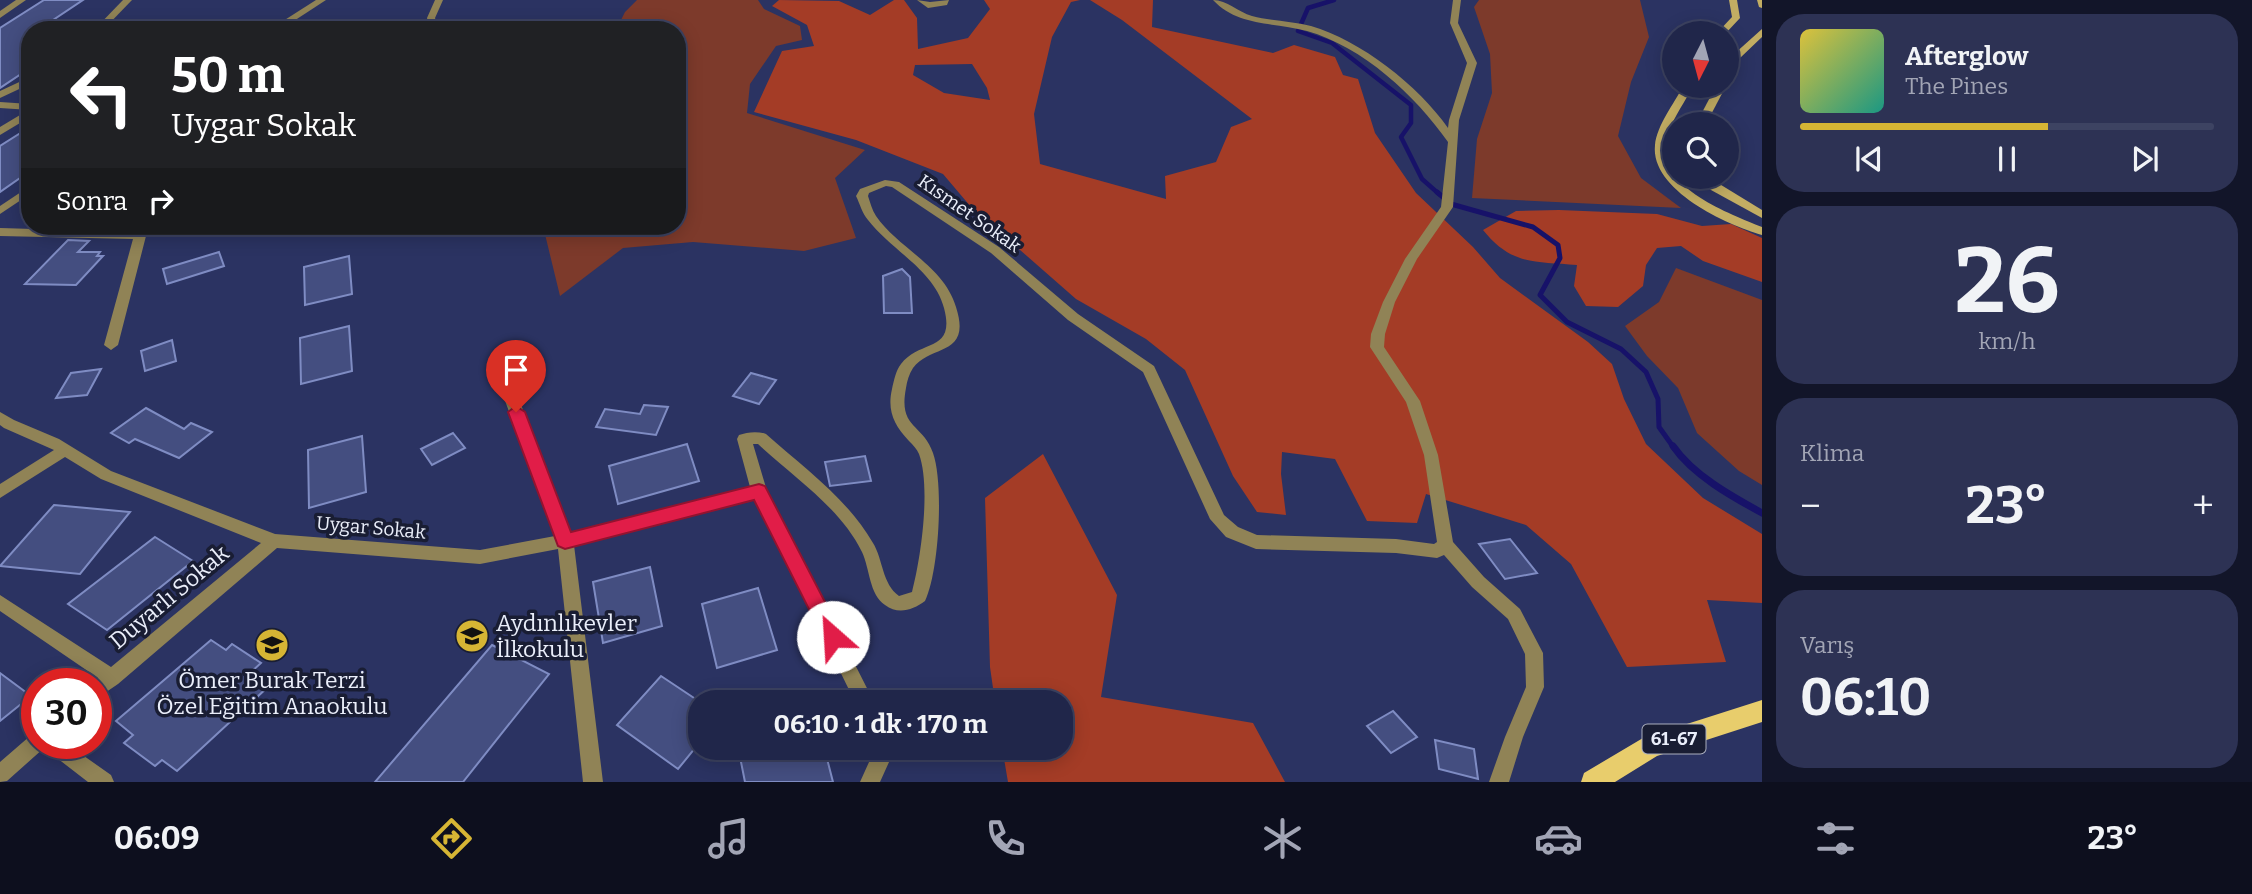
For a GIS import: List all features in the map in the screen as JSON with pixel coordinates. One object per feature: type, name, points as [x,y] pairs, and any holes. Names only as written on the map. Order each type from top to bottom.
[{"type":"main road","points":[[1733,0],[1737,18],[1734,21]]},
{"type":"main road","points":[[1740,53],[1762,32]]},
{"type":"main road","points":[[1682,98],[1660,145],[1661,162],[1674,182],[1693,197],[1762,231]]},
{"type":"main road","points":[[1717,189],[1762,215]]},
{"type":"main road","name":"61-67","points":[[1593,782],[1651,746],[1762,711]]},
{"type":"street","points":[[0,15],[22,0]]},
{"type":"street","points":[[107,21],[128,0]]},
{"type":"street","points":[[288,21],[322,0]]},
{"type":"street","points":[[431,21],[430,18],[439,0]]},
{"type":"street","points":[[925,3],[944,3],[945,0]]},
{"type":"street","points":[[1217,0],[1228,10],[1244,18],[1300,27],[1334,37],[1356,49],[1429,109],[1453,142]]},
{"type":"street","points":[[1457,0],[1454,23],[1472,62],[1454,120],[1448,201],[1411,259],[1389,302],[1378,334],[1377,347],[1413,401],[1432,455],[1445,545],[1478,582],[1514,614],[1534,653],[1535,687],[1499,782]]},
{"type":"street","points":[[0,95],[21,84]]},
{"type":"street","points":[[0,105],[21,108]]},
{"type":"street","points":[[0,132],[21,117]]},
{"type":"street","name":"Kısmet Sokak","points":[[759,491],[744,439],[761,438],[824,494],[847,519],[869,550],[886,595],[894,602],[905,603],[919,596],[928,546],[929,474],[925,451],[897,417],[896,404],[901,374],[920,355],[949,342],[953,335],[954,320],[944,292],[872,219],[862,196],[864,191],[874,186],[895,184],[995,250],[1073,317],[1149,369],[1218,519],[1232,532],[1256,542],[1396,546],[1437,551],[1445,545]]},
{"type":"street","points":[[0,211],[21,196]]},
{"type":"street","points":[[0,232],[21,232]]},
{"type":"street","points":[[111,345],[141,235]]},
{"type":"street","points":[[497,360],[565,541],[593,782]]},
{"type":"street","name":"Uygar Sokak","points":[[0,417],[9,424],[65,450],[106,475],[274,541],[480,557],[565,541],[759,491]]},
{"type":"street","points":[[0,492],[65,450]]},
{"type":"street","points":[[759,491],[859,690]]},
{"type":"street","name":"Duyarlı Sokak","points":[[112,678],[274,541]]},
{"type":"street","points":[[0,602],[97,668]]},
{"type":"street","points":[[0,774],[21,756]]},
{"type":"street","points":[[73,759],[104,782]]},
{"type":"street","points":[[870,782],[879,760]]},
{"type":"shaded area","points":[[637,0],[758,0],[764,9],[800,26],[802,40],[776,46],[750,84],[747,113],[865,150],[835,178],[856,238],[804,251],[693,242],[623,248],[560,296],[545,235],[686,235],[686,21],[620,21]]},
{"type":"shaded area","points":[[779,0],[839,1],[870,15],[894,0],[904,0],[917,18],[918,49],[968,38],[990,9],[984,0],[1080,0],[1071,2],[1052,37],[1034,114],[1040,164],[1166,199],[1165,176],[1216,162],[1231,127],[1252,119],[1122,20],[1090,0],[1153,0],[1152,27],[1273,53],[1294,45],[1335,57],[1343,75],[1358,79],[1375,133],[1416,193],[1473,247],[1500,278],[1588,342],[1612,364],[1624,399],[1646,444],[1703,498],[1762,534],[1762,603],[1707,600],[1726,662],[1627,667],[1571,564],[1526,525],[1426,494],[1417,523],[1367,521],[1335,459],[1282,452],[1281,474],[1286,515],[1257,512],[1233,476],[1185,370],[1146,339],[1076,299],[971,207],[943,174],[856,140],[754,112],[782,51],[814,46],[807,25],[772,6]],"holes":[[[972,64],[987,88],[990,100],[944,93],[913,75],[915,65]]]},
{"type":"shaded area","points":[[1479,0],[1640,0],[1649,37],[1631,82],[1618,136],[1641,178],[1681,208],[1472,198],[1477,139],[1492,93],[1490,54],[1474,7]]},
{"type":"shaded area","points":[[1516,211],[1657,214],[1702,226],[1731,224],[1762,238],[1762,282],[1703,261],[1681,246],[1657,248],[1646,265],[1643,286],[1618,307],[1586,306],[1574,286],[1577,265],[1536,262],[1514,256],[1494,242],[1483,230]]},
{"type":"shaded area","points":[[1676,268],[1762,300],[1762,485],[1739,471],[1697,433],[1678,388],[1647,356],[1625,326],[1659,302]]},
{"type":"shaded area","points":[[1043,454],[1117,595],[1101,697],[1253,723],[1285,782],[1008,782],[1004,760],[1073,760],[1073,690],[993,690],[990,667],[985,498]]},
{"type":"building","points":[[44,0],[83,0],[52,21],[21,21],[21,74],[0,88],[0,28]]},
{"type":"building","points":[[21,133],[21,177],[0,192],[0,146]]},
{"type":"building","points":[[68,240],[89,241],[78,252],[100,252],[97,256],[103,256],[76,285],[25,284]]},
{"type":"building","points":[[219,252],[224,266],[167,284],[163,269]]},
{"type":"building","points":[[349,256],[352,294],[305,305],[304,267]]},
{"type":"building","points":[[902,269],[910,277],[912,313],[884,313],[883,276]]},
{"type":"building","points":[[349,326],[352,371],[301,384],[300,338]]},
{"type":"building","points":[[172,340],[176,361],[145,371],[141,351]]},
{"type":"building","points":[[101,369],[87,395],[56,398],[71,373]]},
{"type":"building","points":[[751,373],[776,380],[759,404],[733,396]]},
{"type":"building","points":[[644,405],[668,407],[656,435],[596,427],[605,409],[640,414]]},
{"type":"building","points":[[146,408],[184,429],[191,423],[212,432],[179,458],[135,439],[129,443],[111,433]]},
{"type":"building","points":[[453,433],[465,448],[432,465],[421,449]]},
{"type":"building","points":[[362,436],[366,492],[309,508],[308,450]]},
{"type":"building","points":[[687,444],[699,481],[618,504],[609,466]]},
{"type":"building","points":[[865,456],[871,481],[830,486],[825,462]]},
{"type":"building","points":[[54,505],[130,512],[80,574],[0,566]]},
{"type":"building","points":[[155,537],[193,561],[107,630],[68,604]]},
{"type":"building","points":[[1510,539],[1537,573],[1505,579],[1479,544]]},
{"type":"building","points":[[650,567],[662,626],[603,643],[593,582]]},
{"type":"building","points":[[758,588],[777,650],[717,668],[702,604]]},
{"type":"building","points":[[211,640],[226,650],[232,644],[261,663],[251,672],[270,685],[177,771],[162,760],[155,766],[124,743],[133,735],[116,721]]},
{"type":"building","points":[[492,645],[549,674],[463,782],[375,782]]},
{"type":"building","points":[[0,673],[21,689],[21,704],[0,721]]},
{"type":"building","points":[[661,676],[688,694],[688,757],[678,769],[617,725]]},
{"type":"building","points":[[1393,711],[1417,737],[1391,753],[1367,726]]},
{"type":"building","points":[[1435,740],[1474,749],[1478,779],[1439,769]]},
{"type":"building","points":[[741,760],[827,760],[833,782],[745,782]]},
{"type":"waterway","points":[[1334,0],[1308,8],[1298,31],[1332,43],[1411,105],[1411,123],[1401,137],[1422,179],[1439,194]]},
{"type":"waterway","points":[[1437,192],[1451,204],[1533,227],[1558,245],[1560,258],[1540,295],[1567,322],[1621,349],[1646,372],[1658,399],[1659,427],[1674,448]]},
{"type":"waterway","points":[[1673,446],[1681,457],[1702,475],[1762,513]]},
{"type":"place","name":"Aydınlıkevler İlkokulu","points":[[472,636]]},
{"type":"place","name":"Ömer Burak Terzi Özel Eğitim Anaokulu","points":[[272,645]]},
{"type":"route","points":[[516,412],[565,541],[759,491],[833,637]]}]
